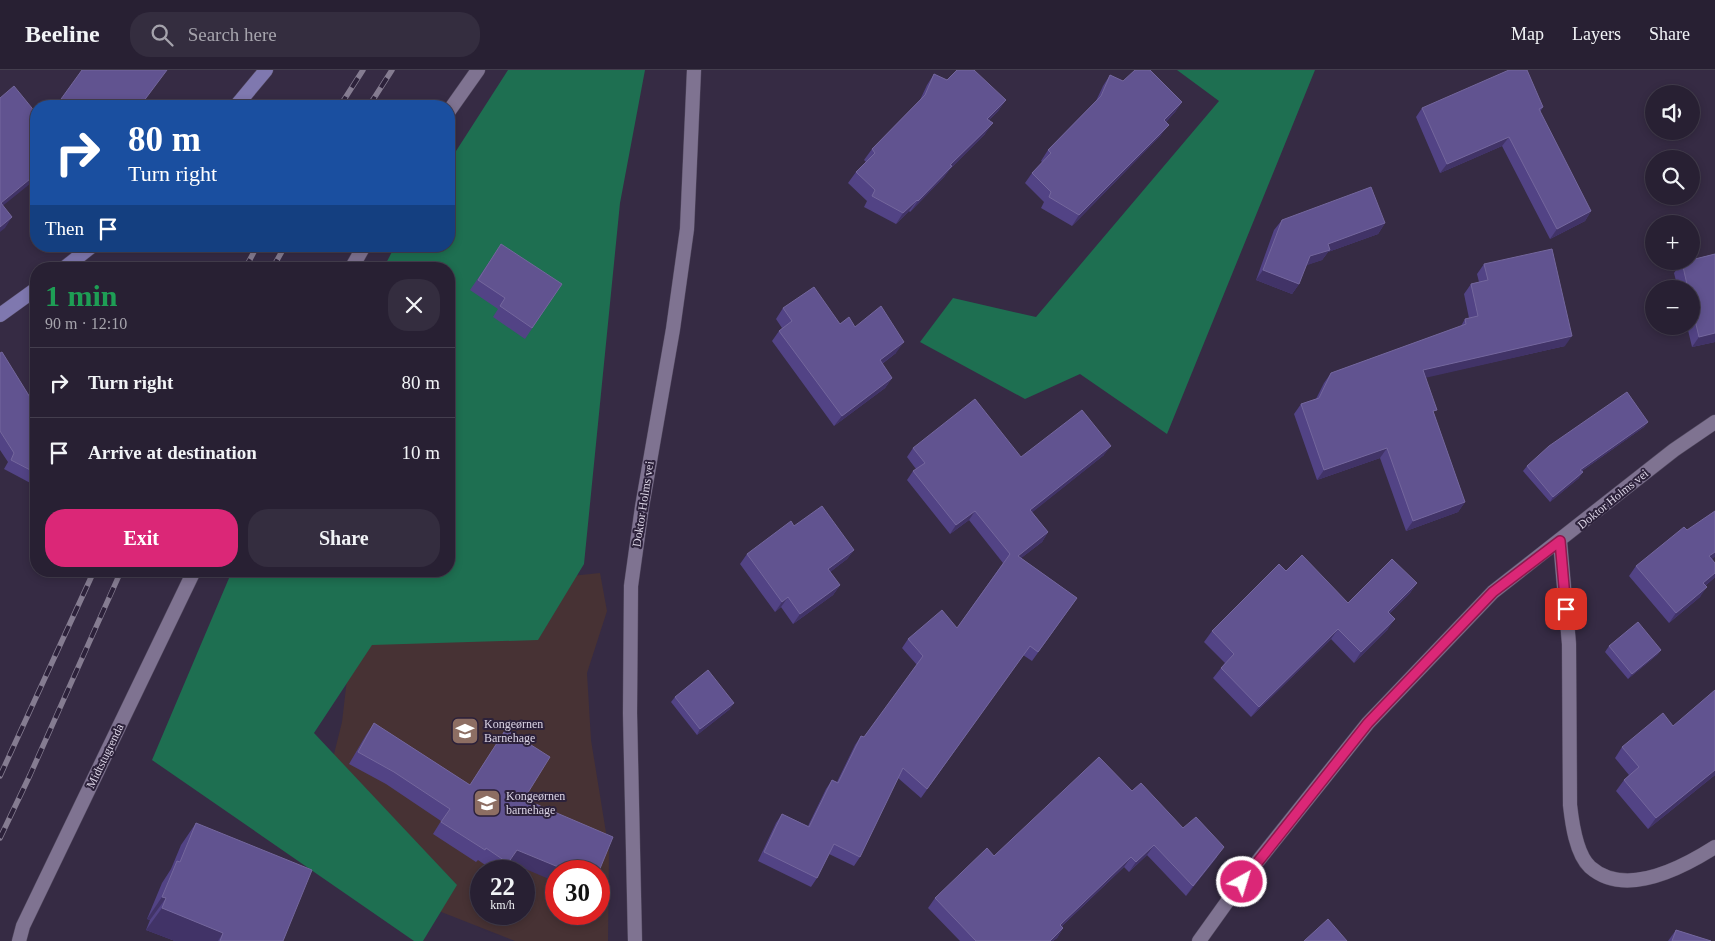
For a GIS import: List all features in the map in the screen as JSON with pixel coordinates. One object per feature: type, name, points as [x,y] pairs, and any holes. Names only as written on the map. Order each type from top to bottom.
[{"type":"main road","points":[[241,100],[266,70]]},
{"type":"main road","points":[[72,262],[84,252]]},
{"type":"main road","points":[[0,315],[30,293]]},
{"type":"street","points":[[455,103],[478,70]]},
{"type":"street","name":"Doktor Holms vei","points":[[634,941],[630,713],[631,586],[642,507],[673,329],[686,229],[694,70]]},
{"type":"street","name":"Doktor Holms vei","points":[[1199,941],[1242,882],[1368,723],[1493,592],[1674,450],[1715,422]]},
{"type":"street","points":[[1560,541],[1569,644],[1570,805],[1573,832],[1580,849],[1589,866],[1608,879],[1635,879],[1662,875],[1691,862],[1715,847]]},
{"type":"street","name":"Midtstugrenda","points":[[19,941],[22,926],[191,577]]},
{"type":"shaded area","name":"Kongeørnen Barnehage","points":[[455,571],[571,576],[600,573],[607,611],[587,673],[591,740],[609,860],[545,860],[545,925],[608,925],[608,941],[515,941],[474,925],[535,925],[535,860],[470,860],[470,923],[327,867],[331,766],[342,722],[347,679],[402,593],[436,577],[455,577]]},
{"type":"green space","points":[[508,70],[645,70],[620,203],[584,564],[538,640],[372,645],[314,733],[457,885],[423,941],[414,941],[152,760],[229,577],[455,577],[455,262],[387,262],[392,252],[455,252],[455,153]]},
{"type":"green space","points":[[1177,70],[1315,70],[1167,434],[1080,374],[1025,399],[920,342],[953,298],[1036,317],[1219,101]]},
{"type":"building","points":[[82,70],[167,70],[144,100],[60,100]]},
{"type":"building","points":[[957,70],[974,70],[1006,100],[987,119],[993,123],[950,165],[952,166],[918,201],[903,213],[872,196],[875,190],[856,172],[875,153],[872,149],[925,95],[934,74],[947,80]]},
{"type":"building","points":[[1135,70],[1150,70],[1182,102],[1164,120],[1169,125],[1079,215],[1049,197],[1051,192],[1032,173],[1051,153],[1048,150],[1101,96],[1110,75],[1123,81]]},
{"type":"building","points":[[1509,70],[1527,70],[1543,107],[1539,109],[1591,211],[1557,229],[1509,137],[1447,164],[1422,108]]},
{"type":"building","points":[[14,86],[30,106],[30,179],[1,203],[12,217],[0,227],[0,98]]},
{"type":"building","points":[[1371,187],[1385,223],[1328,244],[1330,250],[1310,256],[1299,284],[1263,270],[1282,220]]},
{"type":"building","points":[[501,244],[562,284],[532,328],[500,306],[505,298],[478,280]]},
{"type":"building","points":[[1552,249],[1572,336],[1423,370],[1437,410],[1433,411],[1465,502],[1413,521],[1387,448],[1324,470],[1301,404],[1319,398],[1331,373],[1466,324],[1465,319],[1478,316],[1471,284],[1488,280],[1484,264]]},
{"type":"building","points":[[1715,254],[1715,333],[1699,337],[1700,280],[1686,280],[1684,270],[1700,270],[1700,258]]},
{"type":"building","points":[[814,287],[840,324],[849,317],[855,327],[881,306],[904,342],[880,360],[892,378],[842,416],[779,331],[792,321],[783,308]]},
{"type":"building","points":[[2,352],[30,397],[30,470],[11,460],[14,453],[0,431],[0,353]]},
{"type":"building","points":[[1627,392],[1648,422],[1580,470],[1583,472],[1553,497],[1527,466],[1549,446]]},
{"type":"building","points":[[975,399],[1021,457],[1082,410],[1111,446],[1030,510],[1048,532],[1018,556],[1077,598],[1038,652],[1030,646],[927,789],[903,768],[860,857],[834,844],[817,878],[764,852],[782,814],[809,827],[832,780],[838,783],[861,736],[864,737],[923,656],[908,639],[942,610],[957,628],[1010,554],[975,511],[956,525],[913,471],[925,463],[913,448]]},
{"type":"building","points":[[822,506],[854,550],[828,569],[840,585],[800,614],[788,597],[782,602],[747,554],[791,521],[794,526]]},
{"type":"building","points":[[1715,511],[1715,552],[1709,556],[1715,563],[1715,573],[1703,583],[1707,587],[1676,613],[1636,566],[1684,527],[1687,530]]},
{"type":"building","points":[[1302,555],[1348,603],[1392,559],[1417,583],[1388,612],[1395,619],[1361,652],[1338,629],[1259,707],[1221,668],[1234,654],[1212,631],[1279,564],[1286,571]]},
{"type":"building","points":[[1638,622],[1661,650],[1632,674],[1609,646]]},
{"type":"building","points":[[708,670],[734,703],[700,729],[675,697]]},
{"type":"building","points":[[1715,690],[1715,770],[1656,818],[1624,780],[1639,767],[1622,747],[1663,713],[1673,726]]},
{"type":"building","points":[[374,723],[470,785],[506,729],[550,757],[524,799],[613,837],[604,860],[545,860],[545,862],[517,850],[510,860],[504,860],[441,822],[450,809],[394,772],[358,752]]},
{"type":"building","points":[[1099,757],[1132,791],[1141,783],[1183,828],[1196,817],[1224,847],[1193,886],[1154,845],[1136,862],[1131,857],[1060,925],[1063,928],[1050,941],[976,941],[935,898],[987,848],[994,856]]},
{"type":"building","points":[[196,823],[312,870],[283,941],[220,941],[223,933],[162,908],[166,898],[162,897],[177,861],[180,862]]},
{"type":"building","points":[[1328,919],[1347,941],[1304,941]]},
{"type":"building","points":[[1676,930],[1711,941],[1672,941]]},
{"type":"railway","points":[[344,100],[363,70]]},
{"type":"railway","points":[[373,100],[392,70]]},
{"type":"railway","points":[[249,262],[254,252]]},
{"type":"railway","points":[[276,262],[282,252]]},
{"type":"railway","points":[[0,776],[91,577]]},
{"type":"railway","points":[[0,838],[118,577]]},
{"type":"place","name":"Kongeørnen Barnehage","points":[[465,731]]},
{"type":"place","name":"Kongeørnen barnehage","points":[[487,803]]},
{"type":"route","points":[[1242,882],[1368,723],[1493,592],[1560,541],[1566,609]]}]
